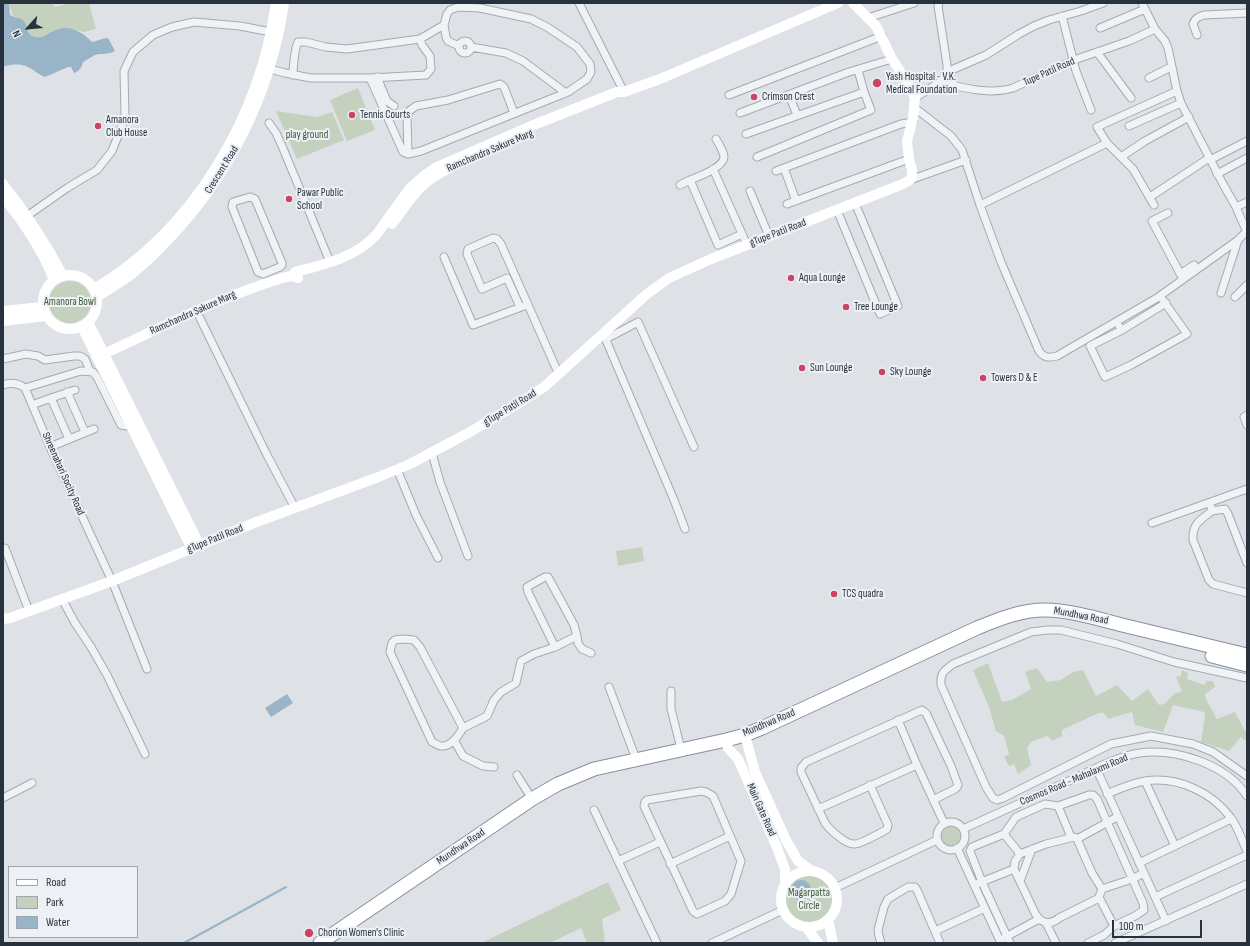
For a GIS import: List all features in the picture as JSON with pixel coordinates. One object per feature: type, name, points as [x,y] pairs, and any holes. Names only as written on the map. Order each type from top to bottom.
[{"type":"highway","name":"Mundhwa Road","points":[[334,943],[561,791],[608,773],[746,738],[765,735],[980,635],[1004,626],[1032,619],[1059,619],[1199,648],[1247,655]]},
{"type":"highway","name":"Mundhwa Road","points":[[1199,648],[1247,665]]},
{"type":"highway","name":"Mundhwa Road","points":[[320,943],[532,799],[558,784],[581,773],[606,765],[681,749],[727,744]]},
{"type":"street","name":"Crescent Road","points":[[265,68],[276,3]]},
{"type":"street","name":"Crescent Road","points":[[95,293],[149,248],[177,219],[202,187],[239,126],[265,68],[281,23],[284,3]]},
{"type":"street","points":[[579,3],[624,92]]},
{"type":"street","name":"Ramchandra Sakure Marg","points":[[100,355],[272,276],[292,276],[297,278],[350,260],[362,254],[381,238],[400,207],[407,192],[417,181],[437,167],[531,126],[590,106],[617,92],[624,92],[664,78],[838,3]]},
{"type":"street","points":[[853,3],[876,26],[892,59],[906,80],[915,103],[951,136],[962,150],[1001,262],[1039,351],[1043,356],[1050,358],[1057,356],[1160,296],[1194,265]]},
{"type":"street","points":[[868,18],[914,3]]},
{"type":"street","points":[[939,3],[938,6],[947,72]]},
{"type":"street","points":[[910,180],[912,170],[907,141],[915,103],[940,82],[947,72],[986,55],[1034,26],[1103,3]]},
{"type":"street","points":[[1100,28],[1144,6],[1155,29],[1165,41],[1168,48],[1171,67],[1181,103],[1236,207],[1246,230],[1238,240],[1182,276]]},
{"type":"street","points":[[373,77],[403,152],[408,154],[422,151],[566,93],[587,79],[591,72],[590,64],[577,47],[547,27],[531,19],[480,8],[458,7],[450,10],[446,14],[444,25],[448,41],[459,46],[462,42],[466,41],[470,43],[471,47],[506,53],[523,61],[566,93]]},
{"type":"street","points":[[1197,35],[1193,24],[1194,19],[1198,17],[1204,15],[1247,13]]},
{"type":"street","points":[[1062,16],[1076,72],[1091,110]]},
{"type":"street","points":[[27,216],[67,188],[97,170],[112,151],[125,117],[124,71],[133,52],[153,35],[172,27],[194,22],[240,26],[271,32]]},
{"type":"street","points":[[293,75],[296,54],[295,46],[298,42],[347,49],[420,39],[444,25]]},
{"type":"street","name":"Tupe Patil Road","points":[[940,82],[972,89],[1004,91],[1074,60],[1128,41],[1155,29]]},
{"type":"street","points":[[729,95],[882,36]]},
{"type":"street","points":[[265,68],[311,78],[426,74],[431,69],[430,56],[422,45],[420,39]]},
{"type":"street","points":[[1097,52],[1131,98]]},
{"type":"street","points":[[740,113],[892,59]]},
{"type":"street","points":[[1149,78],[1171,67]]},
{"type":"street","points":[[757,157],[871,110],[858,70]]},
{"type":"street","points":[[373,77],[387,101],[394,106]]},
{"type":"street","points":[[408,154],[407,117],[409,111],[416,106],[448,100],[500,84],[504,87],[514,113]]},
{"type":"street","points":[[746,134],[864,92]]},
{"type":"street","points":[[1154,205],[1133,169],[1107,143],[1097,127],[1177,92]]},
{"type":"street","points":[[789,95],[797,116]]},
{"type":"street","points":[[1129,126],[1181,103]]},
{"type":"street","points":[[1122,157],[1145,141],[1189,117]]},
{"type":"street","points":[[776,170],[902,124],[912,122]]},
{"type":"street","points":[[269,123],[282,146],[330,262]]},
{"type":"street","points":[[680,185],[720,164],[724,158],[716,139]]},
{"type":"street","points":[[1150,197],[1210,159],[1247,141]]},
{"type":"street","points":[[980,205],[1107,143]]},
{"type":"street","points":[[787,204],[909,159]]},
{"type":"street","points":[[1218,174],[1245,159],[1247,168]]},
{"type":"street","points":[[910,180],[966,160]]},
{"type":"street","points":[[784,168],[796,201]]},
{"type":"street","points":[[713,169],[747,245]]},
{"type":"street","points":[[690,180],[718,244],[742,234]]},
{"type":"street","name":"gTupe Patil Road","points":[[3,619],[10,618],[112,581],[397,469],[432,453],[516,405],[544,387],[605,336],[647,294],[669,278],[705,261],[769,236],[839,213],[910,180]]},
{"type":"street","points":[[3,184],[36,228],[58,278]]},
{"type":"street","points":[[750,191],[769,236]]},
{"type":"street","points":[[3,197],[29,232],[51,271],[58,278]]},
{"type":"street","points":[[250,197],[255,199],[282,263],[282,265],[272,276],[258,272],[232,207],[233,202],[250,197]]},
{"type":"street","points":[[1236,207],[1247,202]]},
{"type":"street","points":[[839,213],[880,314],[898,306],[856,205]]},
{"type":"street","name":"Ramchandra Sakure Marg","points":[[292,276],[295,272],[330,262],[360,249],[372,239],[400,207]]},
{"type":"street","points":[[1168,212],[1152,221],[1182,276]]},
{"type":"street","points":[[520,307],[508,278],[482,289],[467,254],[468,249],[492,238],[498,239],[556,368]]},
{"type":"street","points":[[1221,293],[1238,240]]},
{"type":"street","points":[[444,257],[473,325],[528,304]]},
{"type":"street","points":[[68,275],[78,276],[88,282],[95,293],[96,311],[86,324],[72,329],[62,328],[53,323],[45,311],[44,294],[49,285],[58,278],[68,275]]},
{"type":"street","points":[[1235,297],[1247,285]]},
{"type":"street","points":[[1160,296],[1166,303],[1187,334],[1131,365],[1105,377],[1090,346],[1122,330],[1166,303]]},
{"type":"street","points":[[196,310],[267,455],[295,508]]},
{"type":"street","points":[[3,311],[45,311]]},
{"type":"street","points":[[3,321],[45,311]]},
{"type":"street","points":[[1117,321],[1122,330]]},
{"type":"street","points":[[685,529],[605,336],[638,322],[694,447]]},
{"type":"street","points":[[86,324],[100,355],[113,390],[134,422],[196,547]]},
{"type":"street","points":[[3,359],[26,354],[38,356],[45,360],[80,356],[85,359],[90,371],[113,390]]},
{"type":"street","points":[[3,385],[14,383],[25,388],[81,371],[90,371]]},
{"type":"street","name":"Shreenahari Socity Road","points":[[25,388],[50,447],[112,581],[147,669]]},
{"type":"street","points":[[32,405],[75,390]]},
{"type":"street","points":[[67,392],[85,432]]},
{"type":"street","points":[[51,398],[69,439]]},
{"type":"street","points":[[1247,415],[1244,417],[1247,425]]},
{"type":"street","points":[[50,447],[94,428]]},
{"type":"street","points":[[432,453],[440,482],[468,556]]},
{"type":"street","points":[[397,469],[416,515],[438,558]]},
{"type":"street","points":[[1152,523],[1210,507],[1247,489]]},
{"type":"street","points":[[1210,507],[1225,509],[1247,563]]},
{"type":"street","points":[[1210,507],[1196,524],[1193,534],[1193,540],[1209,580],[1213,584],[1247,593]]},
{"type":"street","points":[[5,548],[29,611]]},
{"type":"street","points":[[556,647],[527,590],[527,587],[545,577],[548,577],[551,580],[574,625],[578,643],[582,649],[590,653]]},
{"type":"street","points":[[62,599],[107,675],[145,754]]},
{"type":"street","points":[[1247,678],[1174,662],[1117,644],[1061,630],[1031,632],[953,664],[943,673],[940,678],[941,685],[986,787],[993,798],[997,800],[1111,744],[1151,736],[1193,744],[1213,752],[1247,776]]},
{"type":"street","points":[[462,728],[420,646],[414,640],[395,640],[392,643],[390,652],[432,742],[440,746],[445,746],[459,735],[462,728],[487,716],[494,700],[501,692],[516,683],[521,662],[534,654],[556,647],[577,636]]},
{"type":"street","points":[[609,687],[636,759]]},
{"type":"street","points":[[671,690],[671,709],[681,749]]},
{"type":"street","points":[[870,786],[888,825],[887,829],[856,844],[848,843],[828,828],[801,772],[801,768],[806,762],[922,710],[924,711],[957,780],[957,788],[933,800]]},
{"type":"street","points":[[898,720],[944,823]]},
{"type":"street","name":"Main Gate Road","points":[[746,738],[755,772],[786,840],[798,861],[812,871]]},
{"type":"street","points":[[454,740],[463,756],[483,766],[494,767]]},
{"type":"street","name":"Main Gate Road","points":[[727,744],[738,759],[776,845],[785,870],[785,884]]},
{"type":"street","name":"Cosmos Road - Mahalaxmi Road","points":[[963,829],[1096,768],[1139,753],[1156,752],[1191,757],[1214,767],[1227,775],[1242,788],[1247,796]]},
{"type":"street","points":[[818,809],[917,765]]},
{"type":"street","points":[[1096,768],[1117,817],[1166,921]]},
{"type":"street","points":[[517,775],[532,799]]},
{"type":"street","points":[[1107,794],[1145,781],[1163,780],[1179,783],[1195,789],[1209,797],[1231,819],[1247,851]]},
{"type":"street","points":[[1145,781],[1175,846]]},
{"type":"street","points":[[3,798],[32,783]]},
{"type":"street","points":[[1029,784],[1034,797]]},
{"type":"street","points":[[701,791],[706,792],[713,796],[730,836],[741,861],[731,894],[725,901],[700,913],[695,913],[660,842],[644,806],[645,802],[647,800],[701,791]]},
{"type":"street","points":[[1009,940],[982,882],[970,851],[972,847],[1004,834],[1016,817],[1044,804],[1058,806],[1093,794],[1143,903],[1144,910],[1114,926],[1104,935],[1088,943]]},
{"type":"street","points":[[1058,806],[1092,874],[1102,889]]},
{"type":"street","points":[[594,810],[657,943]]},
{"type":"street","points":[[1056,943],[1042,921],[1036,915],[1014,869],[1015,861],[1020,854],[1032,849],[1074,838],[1117,817]]},
{"type":"street","points":[[1139,863],[1231,819]]},
{"type":"street","points":[[944,823],[956,823],[963,829],[965,835],[963,843],[953,850],[945,849],[937,840],[938,828],[944,823]]},
{"type":"street","points":[[1004,834],[1020,854]]},
{"type":"street","points":[[670,864],[730,836]]},
{"type":"street","points":[[835,888],[937,840]]},
{"type":"street","points":[[618,861],[660,842]]},
{"type":"street","points":[[957,848],[1001,941],[1009,940],[1042,921],[1050,923],[1055,922],[1059,918],[1099,897],[1102,889]]},
{"type":"street","points":[[1020,881],[1032,849]]},
{"type":"street","points":[[1155,897],[1247,855]]},
{"type":"street","points":[[974,885],[1014,869]]},
{"type":"street","points":[[804,871],[820,873],[827,877],[835,888],[837,898],[833,914],[828,920],[814,927],[798,925],[791,921],[783,910],[781,900],[785,884],[790,878],[804,871]]},
{"type":"street","points":[[1102,889],[1144,874]]},
{"type":"street","points":[[1115,943],[1247,884]]},
{"type":"street","points":[[881,943],[878,930],[884,907],[888,899],[908,887],[915,887],[917,890],[940,943]]},
{"type":"street","points":[[1099,897],[1114,926]]},
{"type":"street","points":[[935,931],[985,908]]},
{"type":"street","points":[[712,943],[783,910]]},
{"type":"street","points":[[828,920],[833,943]]},
{"type":"street","points":[[806,927],[818,943]]},
{"type":"green space","points":[[9,3],[53,3],[55,7],[70,3],[89,3],[96,29],[84,32],[72,29],[56,30],[40,38],[31,35],[21,19],[13,16]]},
{"type":"green space","name":"Tennis Courts","points":[[358,88],[375,130],[347,141],[330,100]]},
{"type":"green space","name":"play ground","points":[[276,111],[317,117],[332,112],[344,140],[297,159]]},
{"type":"green space","name":"Amanora Bowl","points":[[70,281],[85,287],[91,302],[85,317],[70,323],[55,317],[49,302],[55,287]]},
{"type":"green space","points":[[642,547],[644,561],[618,566],[616,551]]},
{"type":"green space","points":[[988,663],[1002,702],[1012,700],[1031,689],[1025,672],[1037,668],[1047,682],[1061,680],[1073,672],[1083,670],[1096,696],[1117,685],[1132,701],[1148,689],[1159,705],[1164,704],[1174,694],[1182,691],[1176,677],[1181,676],[1182,670],[1188,673],[1187,679],[1205,685],[1206,681],[1213,681],[1215,687],[1205,694],[1206,699],[1217,719],[1235,712],[1245,731],[1247,731],[1247,742],[1241,737],[1229,751],[1201,742],[1205,715],[1204,712],[1173,705],[1163,732],[1135,725],[1132,712],[1108,719],[1104,713],[1099,713],[1062,730],[1062,736],[1052,741],[1048,736],[1032,741],[1027,748],[1031,765],[1018,774],[1014,764],[1009,766],[1004,757],[1009,754],[1004,736],[996,731],[989,707],[973,670]]},
{"type":"green space","points":[[951,825],[959,828],[962,836],[959,844],[951,847],[943,844],[940,836],[943,828]]},
{"type":"green space","name":"Magarpatta Circle","points":[[804,875],[814,875],[823,879],[829,885],[832,890],[832,908],[823,919],[814,923],[804,923],[795,919],[789,913],[785,904],[785,894],[789,885],[795,879]]},
{"type":"green space","points":[[608,882],[621,910],[602,919],[605,943],[587,943],[581,928],[550,943],[481,943]]},
{"type":"water","points":[[3,3],[9,3],[10,15],[23,20],[29,33],[33,36],[42,37],[61,28],[66,28],[80,32],[92,42],[108,38],[115,51],[94,56],[83,62],[80,69],[74,73],[71,67],[68,67],[45,77],[25,66],[15,65],[3,67]]},
{"type":"water","points":[[287,694],[293,703],[271,717],[265,708]]},
{"type":"water","points":[[801,880],[808,883],[811,890],[808,897],[801,900],[794,897],[791,890],[794,883]]},
{"type":"waterway","points":[[184,943],[286,887]]},
{"type":"place","name":"Yash Hospital - V.K. Medical Foundation","points":[[877,83]]},
{"type":"place","name":"Crimson Crest","points":[[754,97]]},
{"type":"place","name":"Tennis Courts","points":[[352,115]]},
{"type":"place","name":"Amanora Club House","points":[[98,126]]},
{"type":"place","name":"Pawar Public School","points":[[289,199]]},
{"type":"place","name":"Aqua Lounge","points":[[791,278]]},
{"type":"place","name":"Tree Lounge","points":[[846,307]]},
{"type":"place","name":"Sun Lounge","points":[[802,368]]},
{"type":"place","name":"Sky Lounge","points":[[882,372]]},
{"type":"place","name":"Towers D & E","points":[[983,378]]},
{"type":"place","name":"TCS quadra","points":[[834,594]]},
{"type":"place","name":"Chorion Women's Clinic","points":[[309,933]]}]
